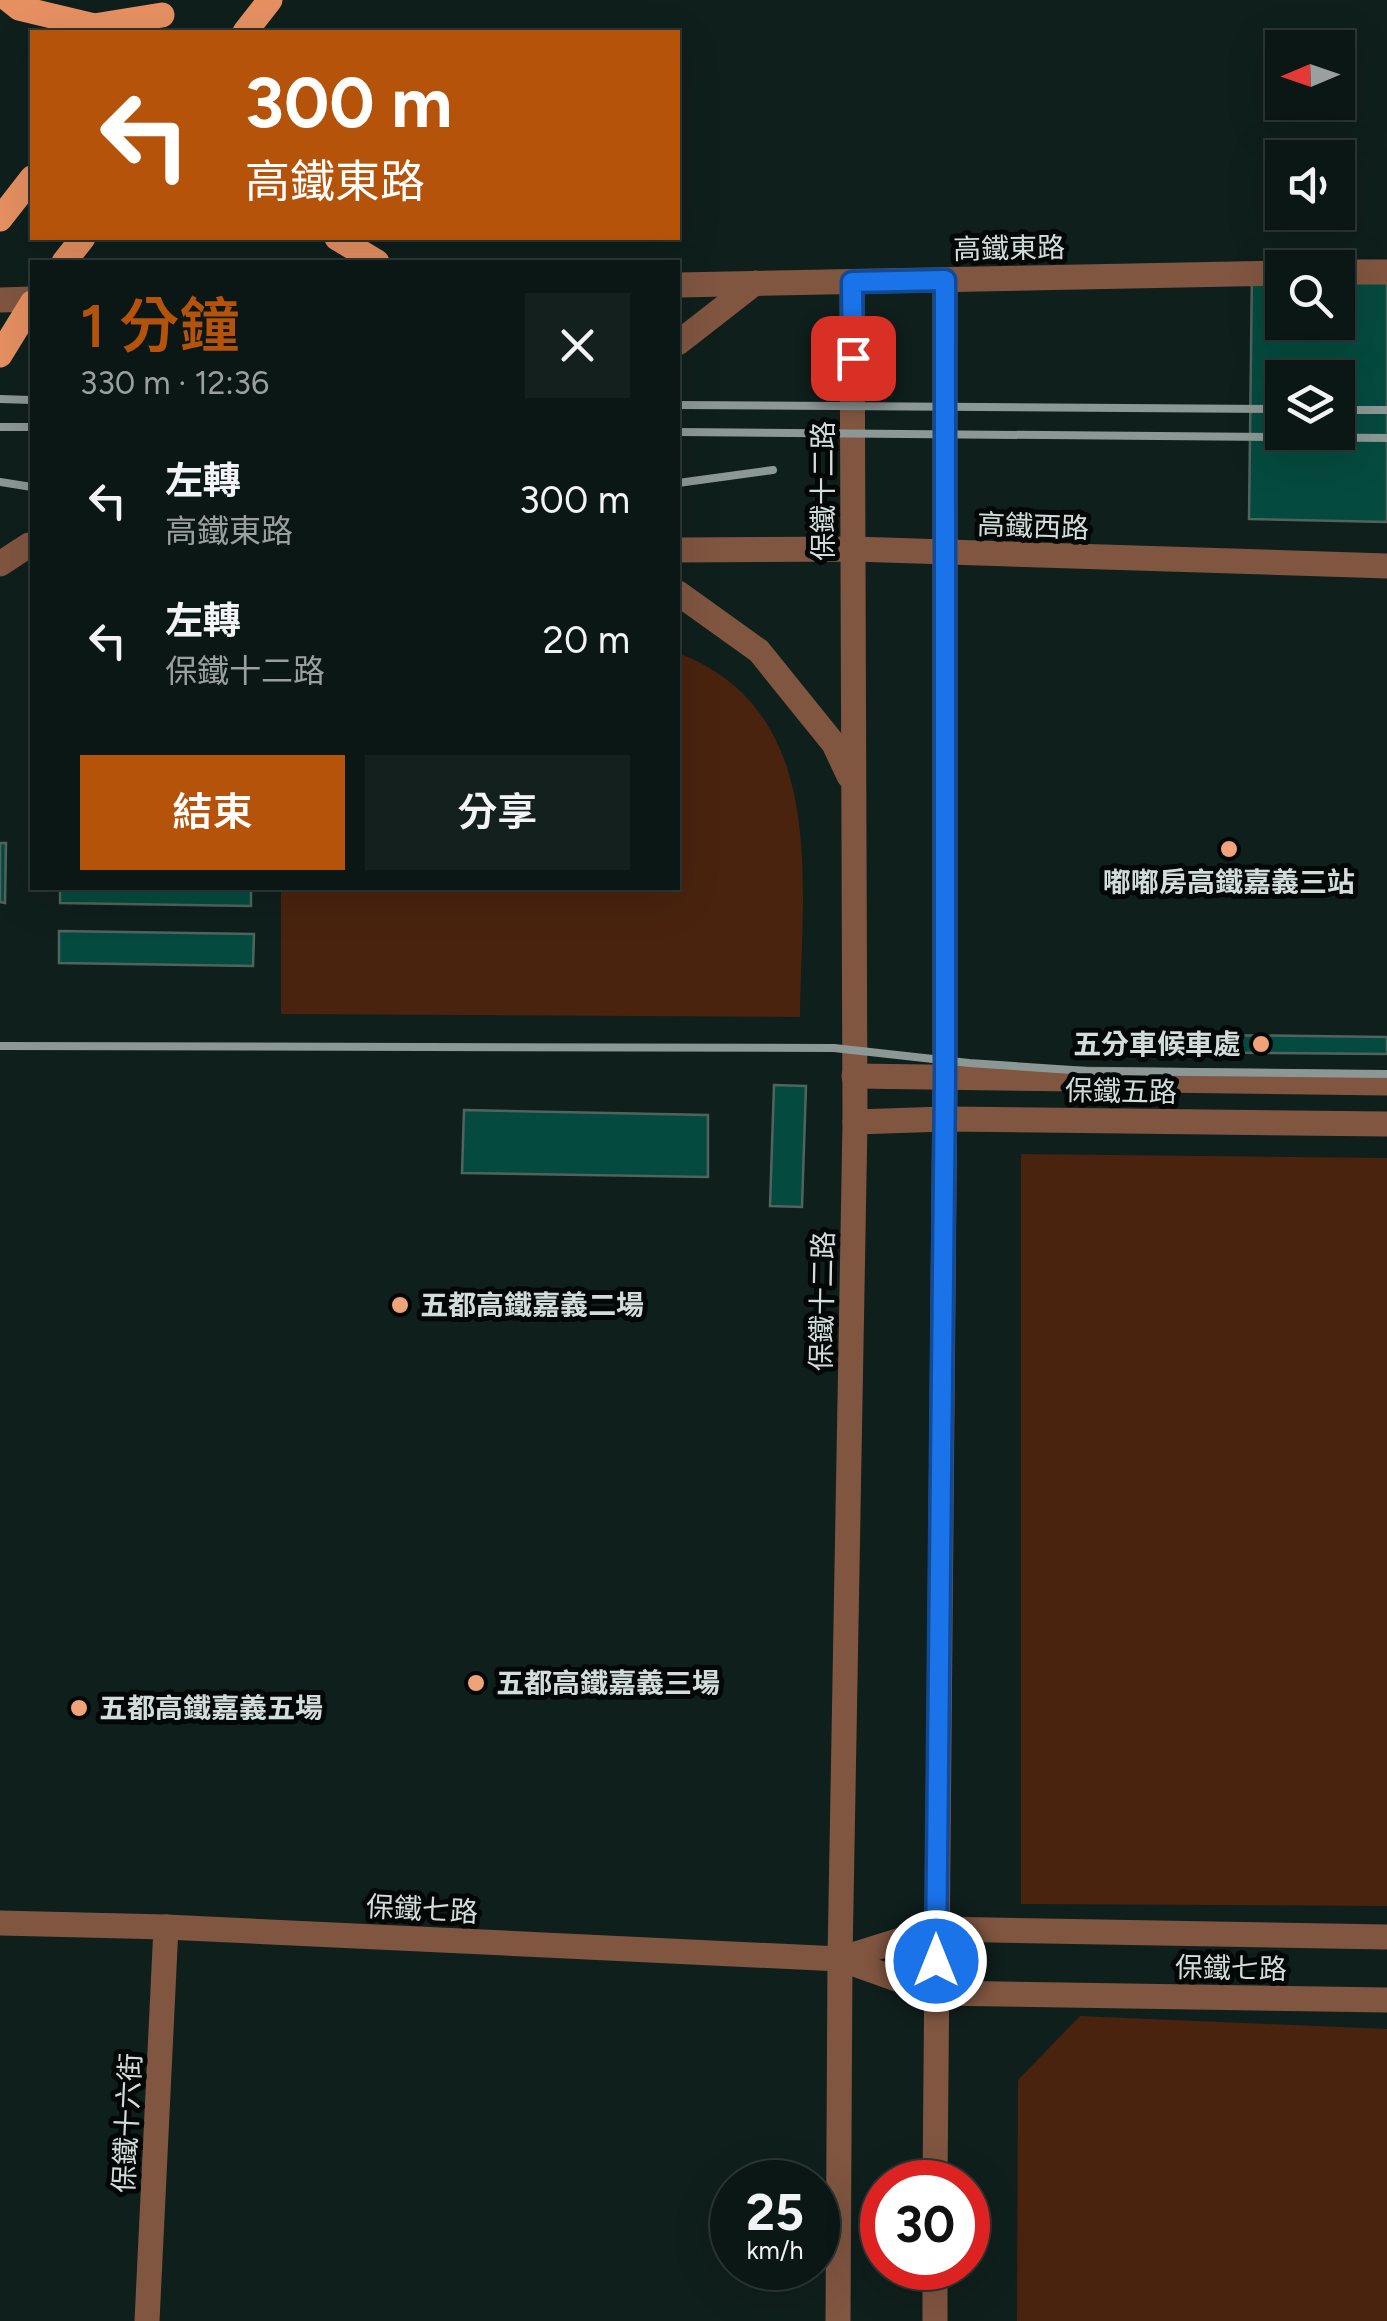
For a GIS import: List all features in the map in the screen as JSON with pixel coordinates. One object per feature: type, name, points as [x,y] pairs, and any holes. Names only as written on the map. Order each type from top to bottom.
[{"type":"main road","points":[[9,0],[18,8],[94,26],[161,16]]},
{"type":"main road","points":[[248,30],[270,0]]},
{"type":"main road","points":[[0,218],[30,180]]},
{"type":"main road","points":[[66,260],[82,240]]},
{"type":"main road","points":[[341,240],[374,260]]},
{"type":"main road","points":[[0,355],[30,304]]},
{"type":"street","points":[[1355,272],[1387,272]]},
{"type":"street","name":"高鐵東路","points":[[680,285],[1265,273]]},
{"type":"street","points":[[936,2160],[948,554],[945,280]]},
{"type":"street","name":"保鐵十二路","points":[[838,2321],[840,1959],[855,1122],[852,282]]},
{"type":"street","points":[[680,341],[755,284]]},
{"type":"street","points":[[0,300],[30,301]]},
{"type":"street","points":[[0,546],[30,545]]},
{"type":"street","points":[[0,564],[30,546]]},
{"type":"street","name":"高鐵西路","points":[[680,550],[853,549],[1387,566]]},
{"type":"street","points":[[680,594],[759,651],[834,744],[852,783]]},
{"type":"street","name":"保鐵五路","points":[[854,1076],[1387,1084]]},
{"type":"street","name":"保鐵五路","points":[[855,1122],[945,1119],[1387,1124]]},
{"type":"street","name":"保鐵七路","points":[[0,1923],[166,1927],[840,1959],[936,1993],[1387,2000]]},
{"type":"street","name":"保鐵十六街","points":[[148,2321],[166,1927]]},
{"type":"street","name":"保鐵七路","points":[[840,1959],[936,1930],[1387,1937]]},
{"type":"street","points":[[935,2290],[935,2321]]},
{"type":"shaded area","points":[[680,654],[727,680],[762,716],[784,759],[797,808],[803,913],[800,1017],[281,1014],[281,890],[680,890]]},
{"type":"shaded area","points":[[1021,1154],[1387,1158],[1387,1906],[1021,1904]]},
{"type":"shaded area","points":[[1080,2016],[1387,2029],[1387,2321],[1017,2321],[1018,2080]]},
{"type":"building","points":[[1252,269],[1265,269],[1265,340],[1355,340],[1355,270],[1387,270],[1387,522],[1249,519]]},
{"type":"building","points":[[0,843],[6,843],[5,903],[0,902]]},
{"type":"building","points":[[60,890],[251,890],[251,906],[60,903]]},
{"type":"building","points":[[59,931],[254,934],[253,966],[59,963]]},
{"type":"building","name":"五分車候車處","points":[[1135,1034],[1387,1037],[1387,1054],[1135,1052]]},
{"type":"building","points":[[774,1085],[806,1086],[802,1207],[770,1206]]},
{"type":"building","points":[[464,1110],[708,1115],[708,1177],[462,1173]]},
{"type":"railway","points":[[0,399],[30,400]]},
{"type":"railway","points":[[680,405],[1265,409]]},
{"type":"railway","points":[[1355,410],[1387,410]]},
{"type":"railway","points":[[0,427],[30,427]]},
{"type":"railway","points":[[680,432],[1387,438]]},
{"type":"railway","points":[[680,483],[773,470]]},
{"type":"railway","points":[[0,482],[30,487]]},
{"type":"railway","points":[[0,1046],[834,1048],[1087,1071],[1387,1074]]},
{"type":"place","name":"嘟嘟房高鐵嘉義三站","points":[[1229,849]]},
{"type":"place","name":"五分車候車處","points":[[1261,1044]]},
{"type":"place","name":"五都高鐵嘉義二場","points":[[400,1305]]},
{"type":"place","name":"五都高鐵嘉義三場","points":[[476,1683]]},
{"type":"place","name":"五都高鐵嘉義五場","points":[[79,1708]]},
{"type":"route","points":[[853,358],[852,282],[945,280],[948,554],[936,1961]]}]
